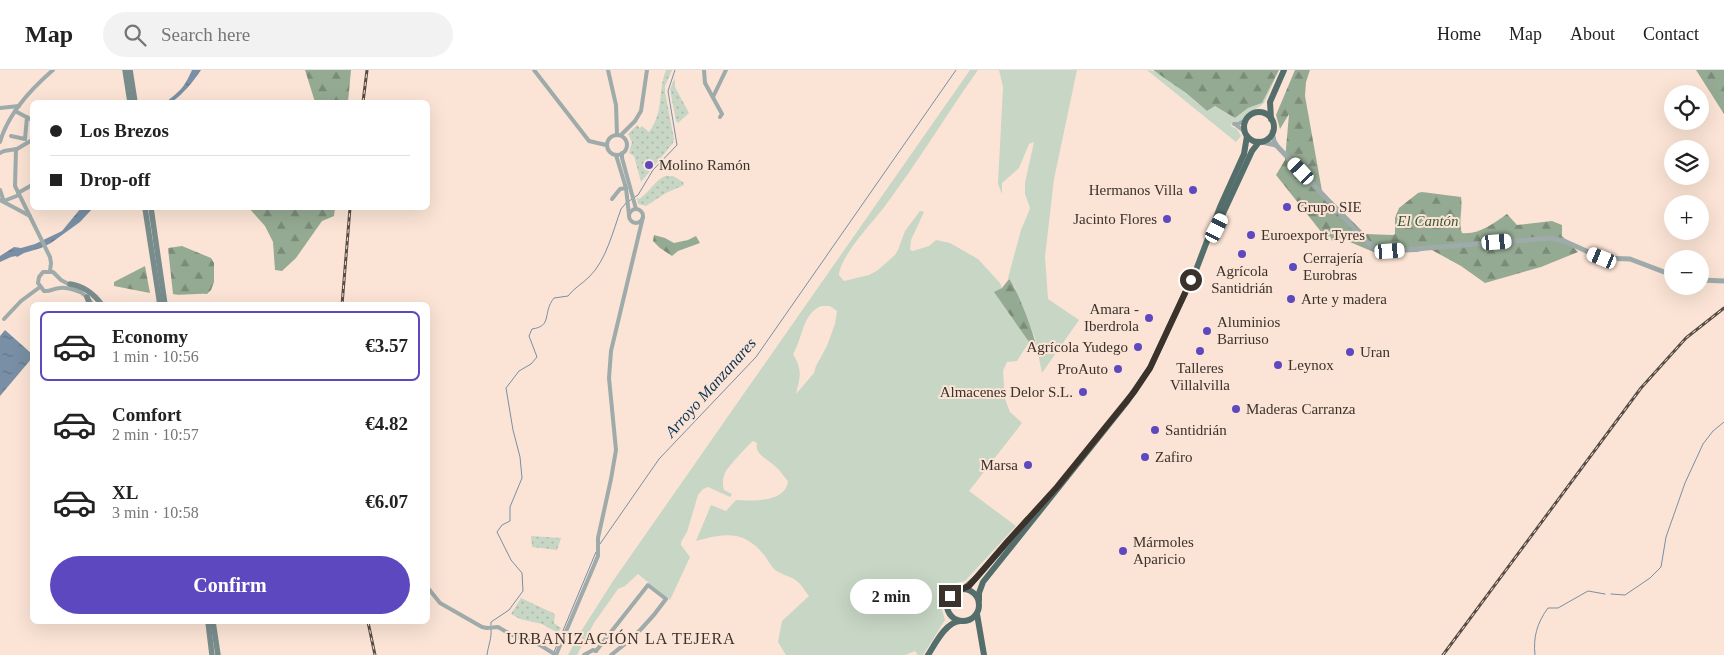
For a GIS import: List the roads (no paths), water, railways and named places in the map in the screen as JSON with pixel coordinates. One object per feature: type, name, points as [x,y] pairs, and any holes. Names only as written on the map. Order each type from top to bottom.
[{"type":"highway","points":[[1270,119],[1270,102],[1284,70]]},
{"type":"highway","points":[[1196,270],[1220,207],[1244,154],[1247,142],[1246,120],[1270,102]]},
{"type":"highway","points":[[928,655],[944,632],[955,622],[970,620],[977,614],[980,609],[978,593],[983,582],[1126,403],[1150,368],[1252,151],[1260,142],[1269,138],[1272,132],[1273,126],[1270,119],[1265,114],[1256,113]]},
{"type":"highway","points":[[1246,134],[1252,140],[1260,142]]},
{"type":"highway","points":[[944,632],[948,621],[947,603],[951,595],[973,582],[1057,487]]},
{"type":"highway","points":[[964,589],[973,592],[979,600]]},
{"type":"highway","points":[[948,612],[953,618],[972,625],[980,633]]},
{"type":"highway","points":[[977,614],[984,655]]},
{"type":"main road","points":[[125,70],[130,100]]},
{"type":"main road","points":[[130,70],[135,100]]},
{"type":"main road","points":[[145,210],[161,302]]},
{"type":"main road","points":[[151,210],[161,302]]},
{"type":"main road","points":[[70,284],[86,290],[100,302]]},
{"type":"main road","points":[[87,297],[90,302]]},
{"type":"main road","points":[[208,624],[212,655]]},
{"type":"main road","points":[[213,624],[218,655]]},
{"type":"street","points":[[0,142],[15,111],[53,70]]},
{"type":"street","points":[[534,70],[589,141],[606,145]]},
{"type":"street","points":[[608,70],[616,105],[619,135],[627,143],[626,150],[616,155],[608,151],[606,145],[611,136],[619,135],[635,122],[641,111],[647,70]]},
{"type":"street","points":[[704,70],[704,80],[722,114],[720,117]]},
{"type":"street","points":[[713,97],[726,70]]},
{"type":"street","points":[[0,108],[19,106]]},
{"type":"street","points":[[15,111],[30,119]]},
{"type":"street","points":[[27,117],[29,141]]},
{"type":"street","points":[[1246,120],[1234,124],[1246,134]]},
{"type":"street","points":[[1272,132],[1277,146]]},
{"type":"street","points":[[11,136],[29,141]]},
{"type":"street","points":[[1,152],[16,149],[29,141]]},
{"type":"street","points":[[1260,142],[1273,143],[1277,146],[1368,244],[1379,250],[1390,251],[1550,238],[1564,241],[1602,258],[1630,259],[1664,272]]},
{"type":"street","points":[[16,149],[15,183],[52,263],[50,271]]},
{"type":"street","points":[[622,153],[629,195],[630,220],[634,222],[639,232]]},
{"type":"street","points":[[430,590],[440,602],[482,627],[498,627],[535,643],[554,654],[597,559],[598,538],[616,450],[609,378],[610,351],[643,217],[641,211],[636,209],[629,195],[616,155]]},
{"type":"street","points":[[1,197],[19,194],[30,186]]},
{"type":"street","points":[[612,199],[620,189],[626,188]]},
{"type":"street","points":[[1,197],[30,216]]},
{"type":"street","points":[[23,212],[27,209]]},
{"type":"street","points":[[629,215],[631,211],[636,209]]},
{"type":"street","points":[[634,222],[640,221],[643,217]]},
{"type":"street","points":[[80,292],[64,288],[56,288],[47,292],[40,287],[38,283],[39,277],[43,272],[50,271],[58,278],[70,284],[87,297]]},
{"type":"street","points":[[56,288],[58,278]]},
{"type":"street","points":[[1709,280],[1724,280]]},
{"type":"street","points":[[4,319],[20,300],[40,287]]},
{"type":"street","points":[[584,655],[593,650],[596,653],[648,585],[666,599],[638,634],[612,654]]},
{"type":"water","points":[[192,70],[201,70],[180,95],[174,100],[169,100],[181,89]]},
{"type":"water","points":[[79,210],[91,210],[80,222],[51,243],[0,262],[0,256],[14,247],[21,248],[35,244],[62,231]]},
{"type":"water","points":[[5,330],[30,352],[30,360],[0,396],[0,336]]},
{"type":"waterway","points":[[629,201],[638,195],[653,170],[677,145],[668,91],[675,70]]},
{"type":"waterway","name":"Arroyo Manzanares","points":[[600,544],[659,459],[756,357],[956,70]]},
{"type":"waterway","points":[[491,625],[491,622],[509,610],[523,591],[522,573],[511,560],[497,532],[502,525],[510,521],[510,507],[522,478],[520,457],[506,388],[519,371],[531,364],[537,357],[529,336],[532,329],[543,325],[545,322],[548,309],[554,298],[568,296],[589,277],[600,263],[621,209],[626,203]]},
{"type":"waterway","points":[[1611,594],[1625,595],[1650,578],[1661,567],[1666,537],[1685,483],[1703,444],[1713,431],[1724,422]]},
{"type":"waterway","name":"Arroyo Manzanares","points":[[554,652],[596,552]]},
{"type":"waterway","points":[[1535,655],[1537,630],[1548,608],[1558,608],[1588,591],[1605,594]]},
{"type":"waterway","points":[[487,655],[491,629]]},
{"type":"railway","points":[[363,100],[367,70]]},
{"type":"railway","points":[[342,302],[350,210]]},
{"type":"railway","points":[[1443,655],[1641,388],[1686,338],[1724,308]]},
{"type":"railway","points":[[368,624],[375,655]]},
{"type":"place","name":"Molino Ramón","points":[[649,165]]},
{"type":"place","name":"Hermanos Villa","points":[[1193,190]]},
{"type":"place","name":"Grupo SIE","points":[[1287,207]]},
{"type":"place","name":"Jacinto Flores","points":[[1167,219]]},
{"type":"place","name":"Euroexport Tyres","points":[[1251,235]]},
{"type":"place","name":"Agrícola Santidrián","points":[[1242,254]]},
{"type":"place","name":"Cerrajería Eurobras","points":[[1293,267]]},
{"type":"place","name":"Arte y madera","points":[[1291,299]]},
{"type":"place","name":"Amara - Iberdrola","points":[[1149,318]]},
{"type":"place","name":"Aluminios Barriuso","points":[[1207,331]]},
{"type":"place","name":"Agrícola Yudego","points":[[1138,347]]},
{"type":"place","name":"Talleres Villalvilla","points":[[1200,351]]},
{"type":"place","name":"Uran","points":[[1350,352]]},
{"type":"place","name":"Leynox","points":[[1278,365]]},
{"type":"place","name":"ProAuto","points":[[1118,369]]},
{"type":"place","name":"Almacenes Delor S.L.","points":[[1083,392]]},
{"type":"place","name":"Maderas Carranza","points":[[1236,409]]},
{"type":"place","name":"Santidrián","points":[[1155,430]]},
{"type":"place","name":"Zafiro","points":[[1145,457]]},
{"type":"place","name":"Marsa","points":[[1028,465]]},
{"type":"place","name":"Mármoles Aparicio","points":[[1123,551]]},
{"type":"district","name":"URBANIZACIÓN LA TEJERA","points":[[621,638]]},
{"type":"park label","name":"El Cantón","points":[[1428,221]]}]
